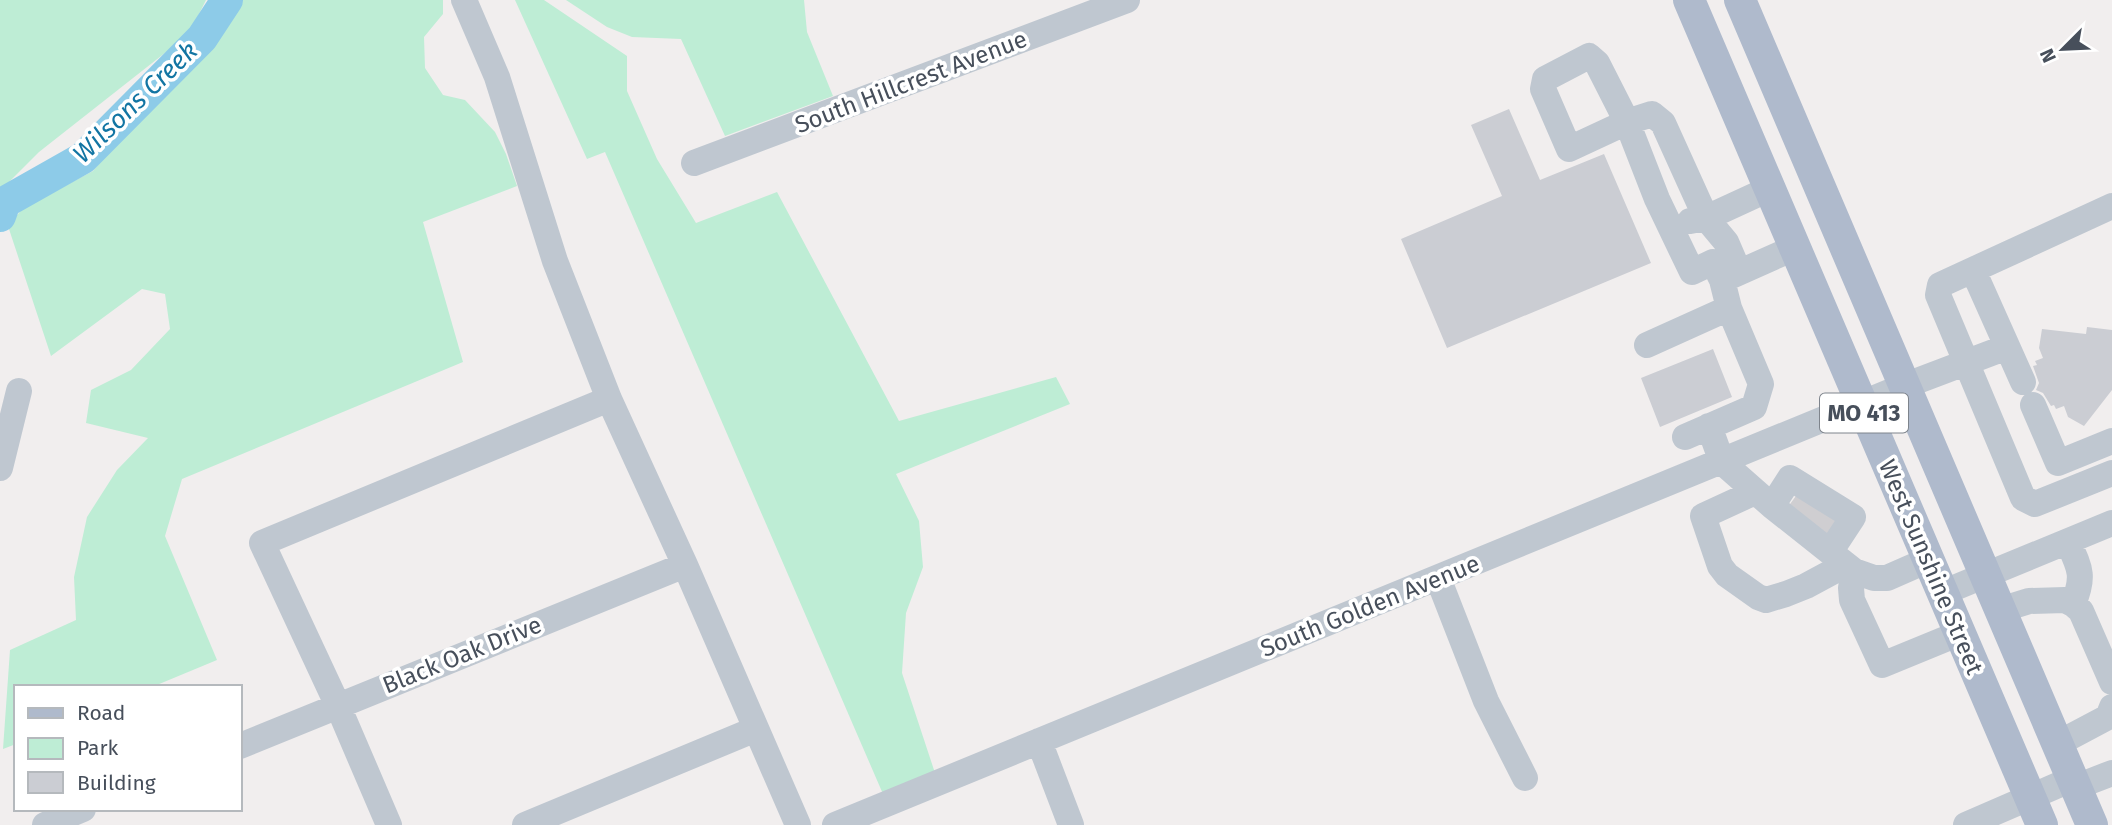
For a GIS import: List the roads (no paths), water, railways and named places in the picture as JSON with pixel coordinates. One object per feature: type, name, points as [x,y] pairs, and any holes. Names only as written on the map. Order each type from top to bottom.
[{"type":"main road","name":"West Sunshine Street","points":[[1689,0],[2036,812]]},
{"type":"main road","name":"West Sunshine Street","points":[[1740,0],[2092,825]]},
{"type":"street","points":[[464,0],[498,77],[555,261],[609,399],[685,565],[797,825]]},
{"type":"street","name":"South Hillcrest Avenue","points":[[694,163],[1127,0]]},
{"type":"street","points":[[1730,276],[1713,262],[1692,272],[1657,199],[1627,122],[1597,63],[1589,57],[1545,79],[1543,89],[1569,149],[1627,122],[1652,114],[1663,123],[1706,218],[1726,242],[1730,276],[1729,308],[1761,384],[1754,407],[1697,431],[1722,462],[1763,499],[1820,528],[1874,579],[1888,578],[1928,560]]},
{"type":"street","points":[[1667,218],[1677,222],[1700,220],[1769,189]]},
{"type":"street","points":[[2112,206],[1940,285],[1938,295],[2023,498],[2035,504],[2112,473]]},
{"type":"street","points":[[1730,276],[1794,248]]},
{"type":"street","points":[[1973,270],[2058,463],[2112,441]]},
{"type":"street","points":[[1647,345],[1729,308]]},
{"type":"street","name":"South Golden Avenue","points":[[835,825],[2007,346]]},
{"type":"street","points":[[0,468],[19,391]]},
{"type":"street","points":[[389,825],[338,706],[262,542],[609,399]]},
{"type":"street","points":[[1820,528],[1806,586],[1766,600],[1727,575],[1720,566],[1703,516],[1763,499],[1790,478],[1820,528],[1851,588],[1852,600],[1882,665],[1960,634]]},
{"type":"street","points":[[1942,593],[2112,523]]},
{"type":"street","points":[[2068,541],[2081,584],[2073,604]]},
{"type":"street","name":"Black Oak Drive","points":[[242,745],[685,565]]},
{"type":"street","points":[[1438,578],[1486,701],[1525,778]]},
{"type":"street","points":[[2000,610],[2029,601],[2065,600],[2073,604],[2081,611],[2112,682]]},
{"type":"street","points":[[2057,744],[2108,718],[2112,708]]},
{"type":"street","points":[[525,825],[756,729]]},
{"type":"street","points":[[1039,741],[1071,825]]},
{"type":"street","points":[[1966,825],[2036,812],[2074,783],[2112,773]]},
{"type":"street","points":[[45,825],[78,811]]},
{"type":"waterway","name":"Wilsons Creek","points":[[0,216],[5,202],[83,158],[202,38],[227,0]]},
{"type":"tunnel","points":[[1796,518],[1809,500]]},
{"type":"tunnel","points":[[1813,532],[1827,512]]}]
